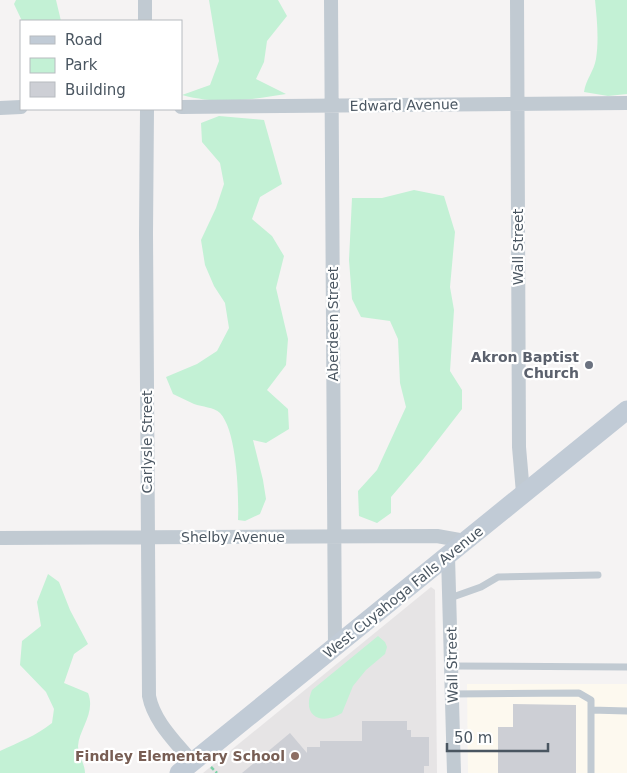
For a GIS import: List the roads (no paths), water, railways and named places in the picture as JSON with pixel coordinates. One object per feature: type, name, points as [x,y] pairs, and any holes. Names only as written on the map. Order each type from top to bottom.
[{"type":"street","points":[[145,0],[145,20]]},
{"type":"street","name":"Aberdeen Street","points":[[331,0],[334,648]]},
{"type":"street","name":"Wall Street","points":[[517,0],[519,447],[523,493]]},
{"type":"street","name":"Edward Avenue","points":[[182,106],[627,103]]},
{"type":"street","points":[[0,108],[20,108]]},
{"type":"street","name":"Carlysle Street","points":[[147,110],[149,696],[156,717],[186,768]]},
{"type":"street","name":"West Cuyahoga Falls Avenue","points":[[186,768],[627,410]]},
{"type":"street","name":"Shelby Avenue","points":[[0,538],[437,536],[465,541]]},
{"type":"street","name":"Wall Street","points":[[448,556],[454,773]]},
{"type":"lane","points":[[450,598],[498,577],[598,575]]},
{"type":"lane","points":[[452,666],[627,667]]},
{"type":"lane","points":[[452,694],[579,692],[591,700],[591,773]]},
{"type":"lane","points":[[591,710],[627,711]]},
{"type":"place","name":"Akron Baptist Church","points":[[589,365]]},
{"type":"place","name":"Findley Elementary School","points":[[295,756]]}]
